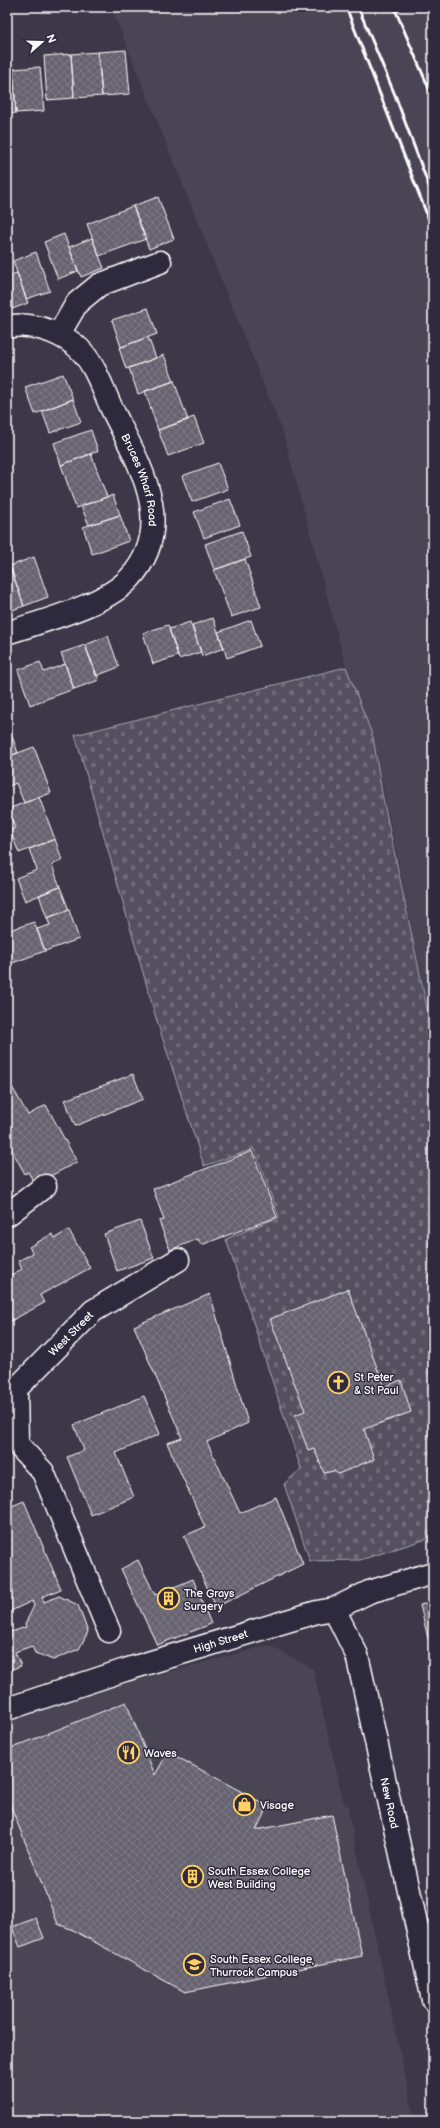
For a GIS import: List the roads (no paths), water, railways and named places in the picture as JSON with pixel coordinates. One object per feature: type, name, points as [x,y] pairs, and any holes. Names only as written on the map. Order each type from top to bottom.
[{"type":"street","points":[[59,334],[77,303],[99,285],[160,262]]},
{"type":"street","name":"Bruces Wharf Road","points":[[7,327],[28,326],[59,334],[76,346],[90,364],[143,473],[152,500],[153,521],[150,541],[143,560],[130,578],[117,590],[98,601],[7,633]]},
{"type":"street","points":[[7,1214],[45,1186]]},
{"type":"street","name":"West Street","points":[[109,1631],[43,1472],[12,1437],[16,1389],[93,1311],[178,1260]]},
{"type":"street","name":"High Street","points":[[7,1709],[125,1670],[317,1612],[334,1609],[369,1592],[433,1572]]},
{"type":"street","name":"New Road","points":[[334,1609],[357,1655],[433,2000]]},
{"type":"railway","points":[[346,7],[433,230]]},
{"type":"railway","points":[[358,7],[395,95],[433,197]]},
{"type":"railway","points":[[394,7],[433,98]]},
{"type":"place","name":"St Peter & St Paul","points":[[339,1383]]},
{"type":"place","name":"The Grays Surgery","points":[[168,1599]]},
{"type":"place","name":"Waves","points":[[129,1753]]},
{"type":"place","name":"Visage","points":[[245,1805]]},
{"type":"place","name":"South Essex College West Building","points":[[192,1877]]},
{"type":"place","name":"South Essex College, Thurrock Campus","points":[[194,1965]]}]
